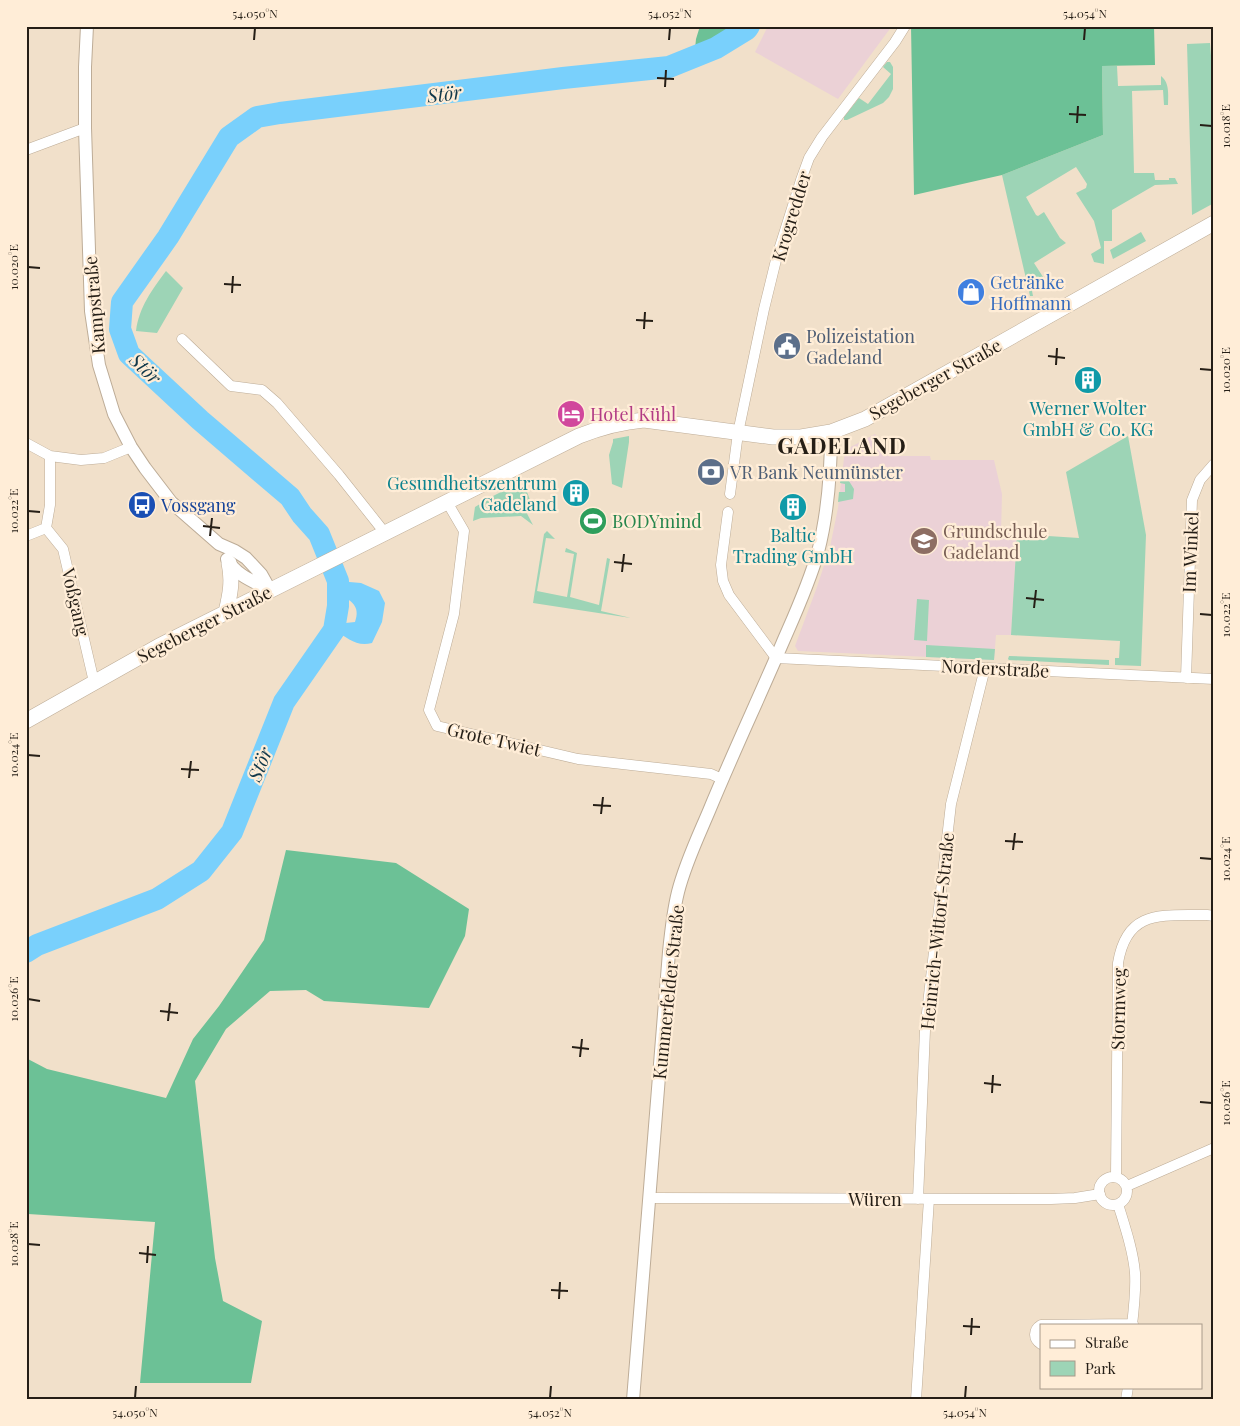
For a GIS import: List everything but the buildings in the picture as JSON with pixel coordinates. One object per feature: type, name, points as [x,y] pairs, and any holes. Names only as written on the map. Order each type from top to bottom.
[{"type":"main road","name":"Segeberger Straße","points":[[26,721],[159,646],[579,436],[627,421],[644,420],[773,437],[802,437],[831,432],[865,419],[1214,223]]},
{"type":"main road","points":[[226,612],[232,575],[229,563]]},
{"type":"street","name":"Kampstraße","points":[[87,26],[85,128],[90,311],[99,365],[114,414],[131,447],[171,502],[218,544],[229,563],[241,574],[270,590]]},
{"type":"street","name":"Krogredder","points":[[730,494],[738,433],[764,309],[777,256],[809,158],[822,136],[905,26]]},
{"type":"street","points":[[26,150],[85,128]]},
{"type":"street","points":[[182,339],[231,386],[262,390],[277,403],[339,475],[385,533]]},
{"type":"street","name":"Kummerfelder Straße","points":[[633,1400],[673,916],[685,869],[722,779],[800,602],[818,552],[828,499],[831,432]]},
{"type":"street","points":[[26,443],[50,456],[81,460],[104,458],[131,447]]},
{"type":"street","points":[[26,536],[46,528],[50,505],[50,456]]},
{"type":"street","name":"Im Winkel","points":[[1186,678],[1192,500],[1200,480],[1214,464]]},
{"type":"street","name":"Grote Twiet","points":[[447,502],[464,531],[454,614],[429,710],[437,726],[578,759],[711,774],[722,779]]},
{"type":"street","points":[[728,512],[721,565],[723,581],[729,595],[776,658]]},
{"type":"street","name":"Voßgang","points":[[46,528],[63,548],[94,682]]},
{"type":"street","name":"Kampstraße","points":[[218,544],[246,558],[261,574],[270,590]]},
{"type":"street","name":"Norderstraße","points":[[776,658],[1214,679]]},
{"type":"street","name":"Heinrich-Wittorf-Straße","points":[[916,1400],[924,1199],[925,1030],[951,804],[985,668]]},
{"type":"street","name":"Stormweg","points":[[1116,1177],[1118,963],[1120,949],[1132,929],[1148,919],[1158,916],[1214,916]]},
{"type":"street","points":[[1126,1186],[1214,1148]]},
{"type":"street","points":[[1111,1177],[1120,1179],[1126,1186],[1126,1196],[1118,1204],[1111,1205],[1102,1200],[1100,1186],[1111,1177]]},
{"type":"street","name":"Würen","points":[[649,1198],[1051,1199],[1076,1198],[1100,1194]]},
{"type":"street","points":[[1118,1204],[1133,1260],[1135,1291],[1132,1324]]},
{"type":"street","points":[[1040,1327],[1036,1330],[1035,1336],[1040,1343]]},
{"type":"shaded area","points":[[768,26],[892,26],[838,99],[755,52]]},
{"type":"shaded area","name":"Grundschule Gadeland","points":[[875,434],[889,452],[899,456],[930,456],[931,460],[994,460],[1002,494],[1001,533],[1017,534],[1011,635],[996,635],[994,660],[798,651],[795,646],[830,547],[838,508],[845,450]]},
{"type":"green space","points":[[700,26],[749,26],[718,46],[695,49]]},
{"type":"green space","points":[[911,26],[1154,26],[1155,65],[1102,66],[1103,135],[1002,175],[914,195]]},
{"type":"green space","points":[[1210,43],[1214,94],[1214,203],[1192,215],[1187,44]]},
{"type":"green space","points":[[887,62],[890,62],[893,67],[893,89],[889,97],[883,103],[844,120],[844,117],[859,98],[868,104],[891,74],[883,67]]},
{"type":"green space","points":[[1102,66],[1117,66],[1118,86],[1161,85],[1161,76],[1166,82],[1168,105],[1164,105],[1163,90],[1132,91],[1134,173],[1154,173],[1155,180],[1175,178],[1178,184],[1155,185],[1112,210],[1112,241],[1104,241],[1104,264],[1094,262],[1091,254],[1101,248],[1094,221],[1076,193],[1086,188],[1087,184],[1076,167],[1026,197],[1036,215],[1038,216],[1044,212],[1060,238],[1066,243],[1034,263],[1045,280],[1032,291],[1033,296],[1030,296],[1002,175],[1103,135]]},
{"type":"green space","points":[[1141,232],[1146,241],[1113,259],[1110,250]]},
{"type":"green space","points":[[166,271],[183,288],[157,333],[136,331],[143,306]]},
{"type":"green space","points":[[629,436],[622,488],[612,484],[609,455],[613,439]]},
{"type":"green space","points":[[1128,436],[1146,535],[1141,666],[1115,665],[1115,658],[1119,658],[1120,641],[1011,635],[1017,534],[1079,538],[1066,472]]},
{"type":"green space","points":[[842,470],[854,489],[853,499],[838,502],[839,492],[845,492],[845,484],[840,483]]},
{"type":"green space","points":[[523,481],[530,500],[522,504],[533,525],[521,516],[481,518],[473,521],[475,507]]},
{"type":"green space","points":[[547,531],[555,539],[546,538],[537,591],[567,597],[574,554],[565,552],[566,548],[577,553],[570,597],[599,605],[607,558],[610,559],[601,611],[631,618],[533,603],[544,534]]},
{"type":"green space","points":[[917,599],[929,600],[927,641],[914,640]]},
{"type":"green space","points":[[926,645],[995,649],[994,660],[926,657]]},
{"type":"green space","points":[[1009,656],[1109,660],[1109,665],[1009,660]]},
{"type":"green space","points":[[286,850],[396,863],[469,909],[465,936],[429,1008],[324,1001],[306,990],[270,991],[226,1029],[195,1081],[215,1258],[223,1301],[262,1321],[251,1383],[140,1383],[155,1222],[28,1214],[26,1223],[26,1058],[47,1069],[166,1098],[193,1039],[219,1006],[264,940]]},
{"type":"water","points":[[338,581],[361,583],[379,591],[385,603],[382,622],[372,643],[357,643],[334,630],[336,624],[355,622],[357,616],[354,604],[338,594]]},
{"type":"waterway","name":"Stör","points":[[26,952],[37,945],[157,899],[201,871],[232,832],[284,702],[334,630],[338,606],[338,581],[319,534],[302,515],[290,497],[200,420],[129,354],[120,329],[122,302],[168,237],[229,137],[257,117],[280,113],[563,78],[669,67],[716,48],[749,26]]},
{"type":"place","name":"Getränke Hoffmann","points":[[971,292]]},
{"type":"place","name":"Polizeistation Gadeland","points":[[787,346]]},
{"type":"place","name":"Werner Wolter GmbH & Co. KG","points":[[1088,380]]},
{"type":"place","name":"Hotel Kühl","points":[[571,414]]},
{"type":"place","name":"VR Bank Neumünster","points":[[711,472]]},
{"type":"place","name":"Gesundheitszentrum Gadeland","points":[[576,493]]},
{"type":"place","name":"Vossgang","points":[[142,505]]},
{"type":"place","name":"Baltic Trading GmbH","points":[[793,507]]},
{"type":"place","name":"BODYmind","points":[[593,521]]},
{"type":"place","name":"Grundschule Gadeland","points":[[924,541]]},
{"type":"district","name":"GADELAND","points":[[842,445]]}]
